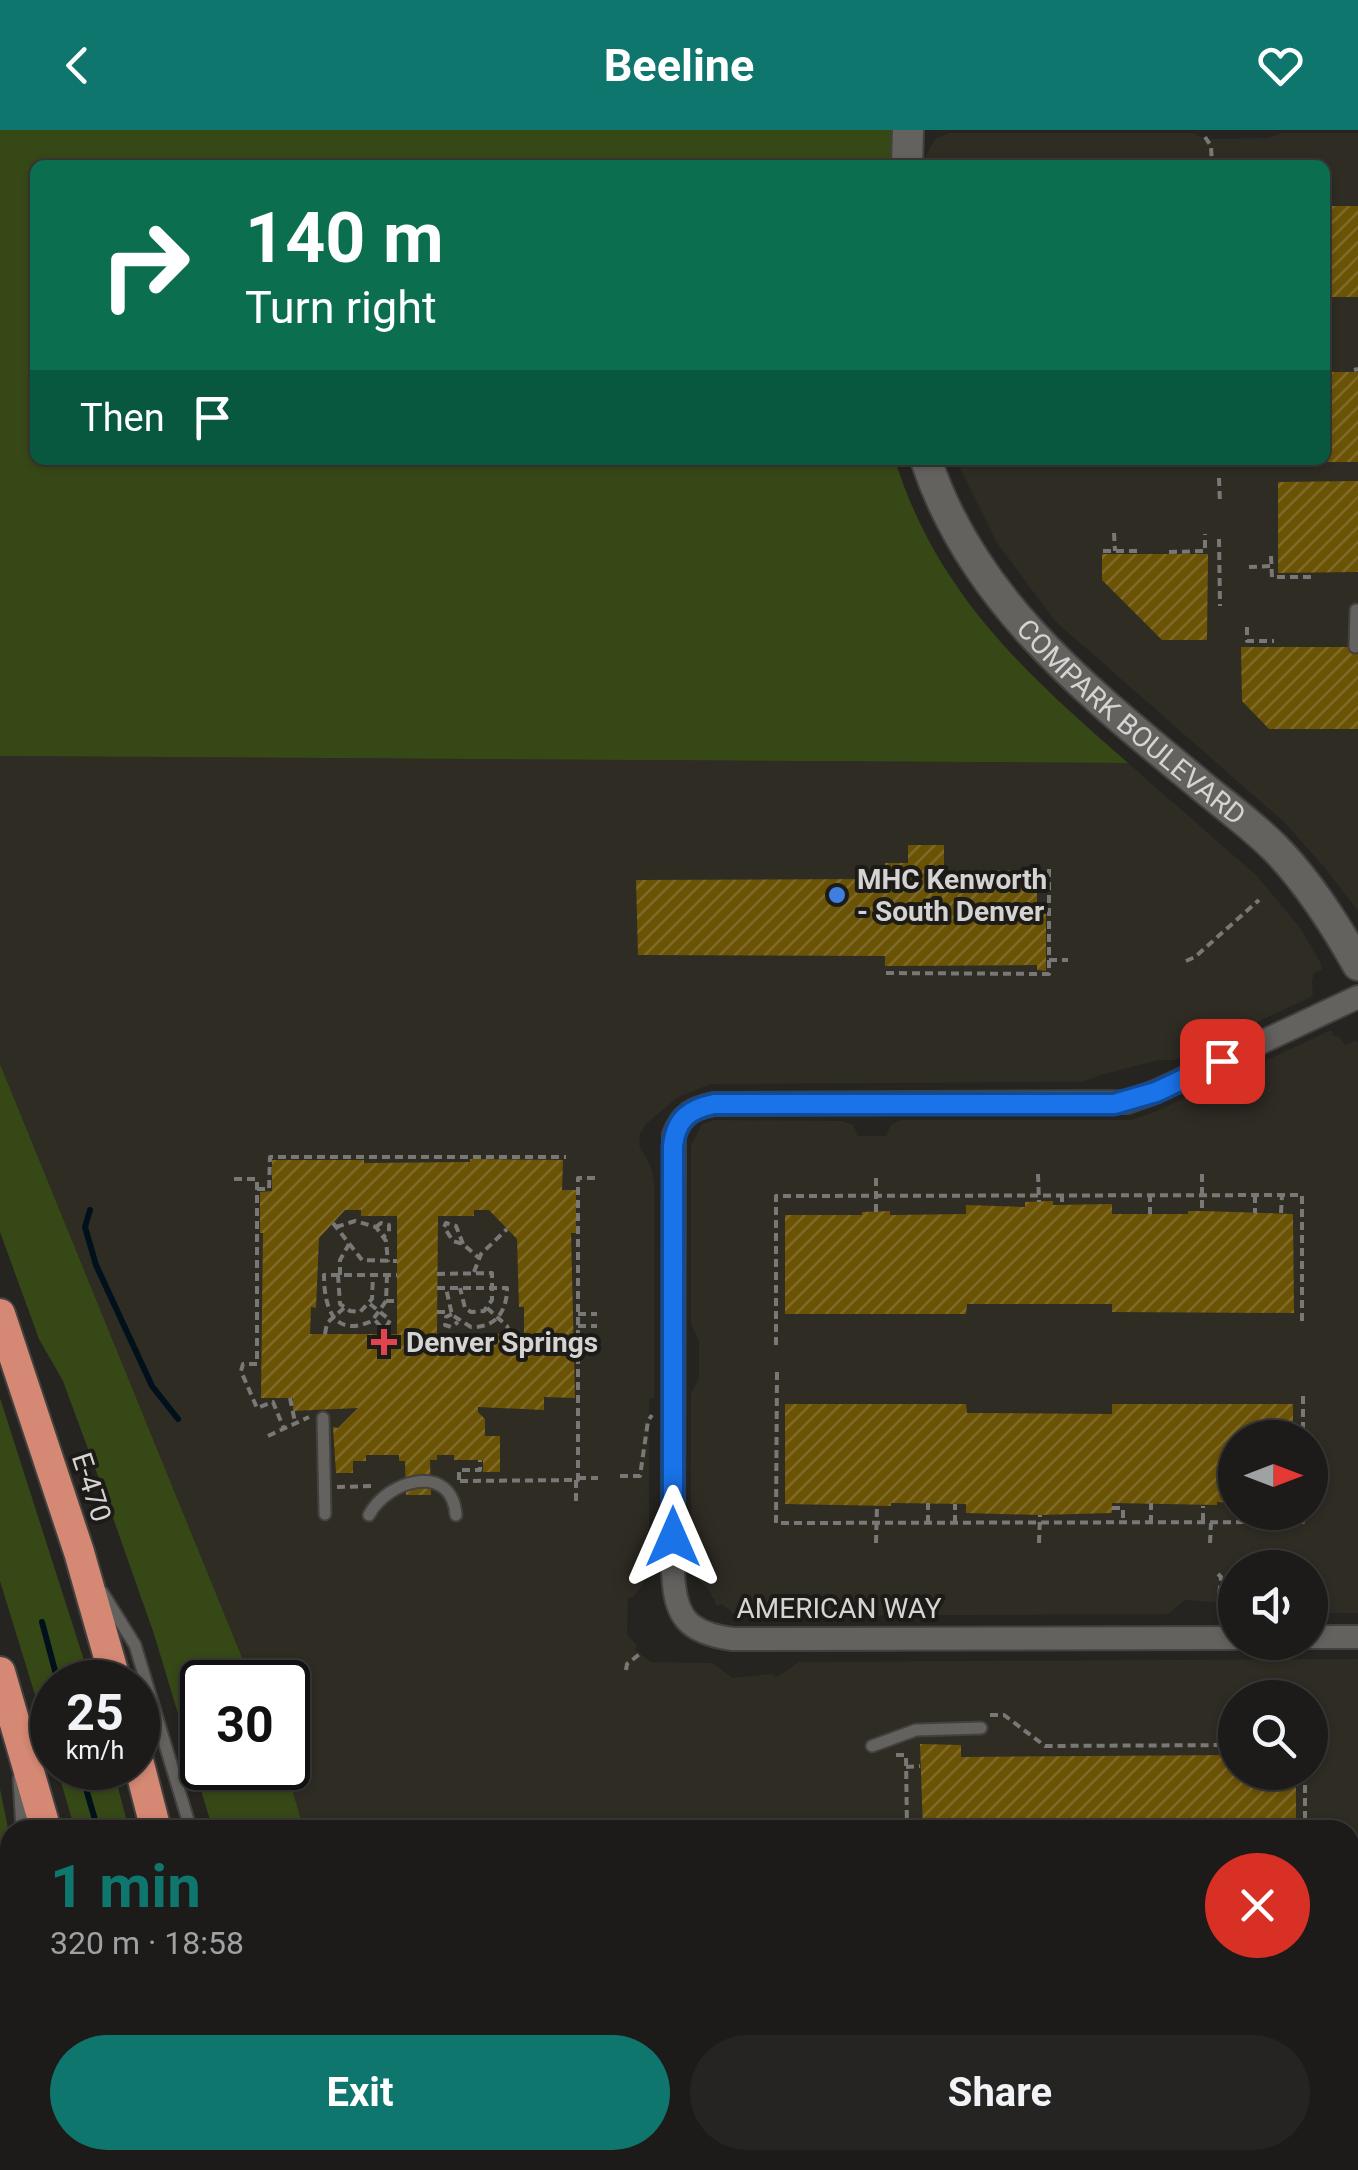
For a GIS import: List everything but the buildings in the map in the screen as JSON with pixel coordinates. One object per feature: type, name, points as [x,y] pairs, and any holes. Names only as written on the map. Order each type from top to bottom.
[{"type":"highway","name":"E-470","points":[[0,1314],[110,1660]]},
{"type":"highway","points":[[0,1672],[43,1820]]},
{"type":"highway","points":[[146,1790],[153,1820]]},
{"type":"street","points":[[907,160],[908,130]]},
{"type":"street","name":"COMPARK BOULEVARD","points":[[928,465],[964,544],[1019,622],[1080,686],[1272,845],[1319,902],[1358,966]]},
{"type":"street","name":"AMERICAN WAY","points":[[1218,1638],[733,1639],[699,1630],[682,1618],[674,1598],[673,1572],[673,1146],[682,1117],[690,1110],[714,1104],[1127,1102],[1358,997]]},
{"type":"street","points":[[1328,1638],[1358,1637]]},
{"type":"lane","points":[[1356,610],[1356,647]]},
{"type":"lane","points":[[323,1418],[324,1514]]},
{"type":"lane","points":[[369,1514],[390,1490],[421,1481],[435,1484],[452,1496],[456,1514]]},
{"type":"lane","points":[[78,1552],[135,1644],[188,1820]]},
{"type":"lane","points":[[872,1746],[916,1730],[983,1722]]},
{"type":"lane","points":[[19,1734],[22,1820]]},
{"type":"path","points":[[1205,137],[1211,146],[1212,160]]},
{"type":"path","points":[[1219,478],[1220,504]]},
{"type":"path","points":[[1114,534],[1115,551]]},
{"type":"path","points":[[1169,552],[1205,550],[1205,534]]},
{"type":"path","points":[[1219,539],[1220,606]]},
{"type":"path","points":[[1102,551],[1142,551]]},
{"type":"path","points":[[1272,556],[1272,578],[1311,578]]},
{"type":"path","points":[[1249,567],[1272,566]]},
{"type":"path","points":[[1247,627],[1247,641],[1274,641]]},
{"type":"path","points":[[886,973],[1049,974],[1049,864]]},
{"type":"path","points":[[1186,961],[1258,900]]},
{"type":"path","points":[[1049,960],[1068,960]]},
{"type":"path","points":[[257,1189],[269,1189],[270,1157],[566,1157]]},
{"type":"path","points":[[876,1173],[876,1212]]},
{"type":"path","points":[[1038,1174],[1039,1202]]},
{"type":"path","points":[[1202,1174],[1202,1211]]},
{"type":"path","points":[[576,1501],[578,1178],[598,1178]]},
{"type":"path","points":[[234,1180],[257,1179],[257,1364],[240,1366],[257,1408],[273,1402],[284,1429]]},
{"type":"path","points":[[1062,1194],[1062,1204]]},
{"type":"path","points":[[1150,1194],[1150,1214]]},
{"type":"path","points":[[1255,1194],[1255,1214]]},
{"type":"path","points":[[1282,1194],[1282,1214]]},
{"type":"path","points":[[776,1346],[776,1196],[1302,1194],[1302,1322]]},
{"type":"path","points":[[388,1262],[383,1237],[376,1227],[355,1221],[335,1226],[362,1260],[371,1262],[388,1262],[397,1261]]},
{"type":"path","points":[[376,1227],[381,1223],[388,1225],[389,1232],[383,1237]]},
{"type":"path","points":[[437,1274],[468,1273],[492,1273],[492,1300],[487,1308],[478,1313],[465,1308],[464,1288],[468,1273],[507,1229]]},
{"type":"path","points":[[349,1244],[340,1260],[338,1300],[344,1308],[360,1312],[370,1304],[371,1262]]},
{"type":"path","points":[[463,1244],[479,1258]]},
{"type":"path","points":[[387,1275],[386,1301],[374,1320],[351,1326],[334,1317],[326,1307],[324,1275],[339,1275],[372,1275],[387,1275],[397,1275]]},
{"type":"path","points":[[437,1288],[446,1288],[464,1288],[492,1288],[507,1288],[505,1307],[498,1318],[477,1328],[451,1313],[446,1288]]},
{"type":"path","points":[[386,1301],[397,1301]]},
{"type":"path","points":[[370,1304],[382,1310],[389,1323],[381,1326],[374,1320]]},
{"type":"path","points":[[325,1334],[327,1324],[344,1308]]},
{"type":"path","points":[[487,1308],[510,1334]]},
{"type":"path","points":[[437,1312],[451,1313]]},
{"type":"path","points":[[451,1313],[446,1317],[446,1325],[452,1327],[459,1321]]},
{"type":"path","points":[[578,1314],[597,1314]]},
{"type":"path","points":[[578,1326],[596,1326]]},
{"type":"path","points":[[777,1372],[776,1522],[1218,1522]]},
{"type":"path","points":[[1302,1396],[1302,1420]]},
{"type":"path","points":[[290,1398],[296,1424]]},
{"type":"path","points":[[620,1476],[640,1476],[652,1414]]},
{"type":"path","points":[[268,1436],[312,1416],[312,1432]]},
{"type":"path","points":[[459,1481],[459,1470],[480,1470],[480,1460]]},
{"type":"path","points":[[448,1476],[459,1481],[598,1478]]},
{"type":"path","points":[[333,1487],[374,1486],[381,1482]]},
{"type":"path","points":[[928,1503],[928,1522]]},
{"type":"path","points":[[1150,1522],[1151,1503]]},
{"type":"path","points":[[955,1504],[955,1523]]},
{"type":"path","points":[[876,1543],[877,1506]]},
{"type":"path","points":[[1203,1506],[1203,1522]]},
{"type":"path","points":[[1112,1508],[1123,1508],[1123,1523]]},
{"type":"path","points":[[1071,1523],[1072,1512]]},
{"type":"path","points":[[1001,1513],[1001,1523]]},
{"type":"path","points":[[1040,1515],[1040,1543]]},
{"type":"path","points":[[1210,1543],[1211,1522]]},
{"type":"path","points":[[626,1670],[627,1664],[642,1653]]},
{"type":"path","points":[[983,1722],[1004,1715],[1046,1746],[1218,1746]]},
{"type":"path","points":[[1104,1756],[1105,1746]]},
{"type":"path","points":[[1195,1755],[1196,1746]]},
{"type":"path","points":[[888,1755],[906,1755],[906,1820]]},
{"type":"path","points":[[906,1767],[920,1766]]},
{"type":"path","points":[[1304,1790],[1305,1820]]},
{"type":"shaded area","points":[[949,133],[1193,133],[1205,139],[1358,133],[1358,911],[1284,822],[1055,621],[997,543],[958,465],[1330,465],[1330,160],[924,160],[935,139]]},
{"type":"shaded area","points":[[0,756],[1128,763],[1257,876],[1301,929],[1320,962],[1322,969],[1314,973],[1312,981],[1313,996],[1175,1060],[1159,1060],[1083,1082],[711,1084],[678,1097],[646,1124],[639,1145],[651,1167],[654,1184],[649,1562],[643,1585],[628,1598],[627,1634],[637,1646],[634,1649],[651,1662],[712,1663],[733,1678],[772,1674],[777,1677],[799,1662],[1358,1659],[1358,1820],[301,1820],[292,1790],[310,1790],[310,1660],[243,1660],[0,1064]]},
{"type":"shaded area","points":[[1329,1031],[1345,1045],[1356,1040],[1358,1043],[1358,1613],[1328,1613],[1328,1550],[1218,1550],[1218,1603],[1185,1600],[1168,1614],[736,1616],[722,1604],[717,1606],[709,1590],[693,1574],[691,1563],[691,1394],[699,1378],[699,1341],[691,1324],[691,1146],[702,1124],[715,1120],[842,1121],[853,1125],[858,1136],[886,1136],[891,1125],[901,1120],[1131,1120]]},
{"type":"green space","points":[[0,130],[893,130],[893,160],[30,160],[30,465],[897,465],[913,508],[960,591],[1054,697],[1128,763],[0,756]]},
{"type":"green space","points":[[0,1064],[243,1660],[180,1660],[180,1720],[154,1634],[63,1381],[39,1339],[0,1232]]},
{"type":"green space","points":[[0,1398],[84,1660],[30,1660],[30,1678],[0,1581]]},
{"type":"green space","points":[[0,1789],[6,1820],[0,1820]]},
{"type":"green space","points":[[63,1790],[119,1790],[126,1820],[72,1820]]},
{"type":"green space","points":[[201,1790],[292,1790],[301,1820],[210,1820]]},
{"type":"waterway","points":[[90,1210],[85,1227],[96,1265],[152,1386],[178,1419]]},
{"type":"waterway","points":[[42,1622],[52,1660]]},
{"type":"waterway","points":[[86,1790],[95,1820]]},
{"type":"place","name":"MHC Kenworth - South Denver","points":[[837,895]]},
{"type":"place","name":"Denver Springs","points":[[384,1342]]},
{"type":"route","points":[[673,1537],[673,1146],[678,1125],[690,1110],[714,1104],[1114,1104],[1156,1092],[1222,1061]]}]
